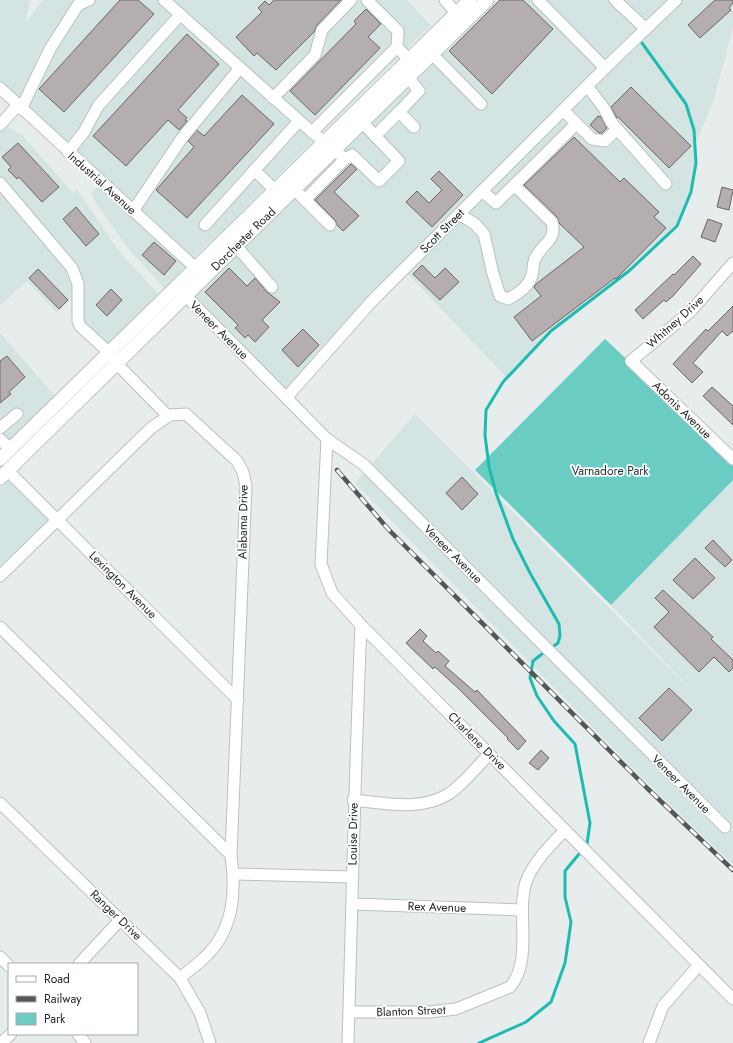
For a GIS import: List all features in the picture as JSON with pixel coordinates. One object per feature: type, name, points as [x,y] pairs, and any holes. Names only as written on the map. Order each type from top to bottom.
[{"type":"main road","name":"Dorchester Road","points":[[355,124],[412,68],[432,54],[460,18],[470,0]]},
{"type":"main road","name":"Dorchester Road","points":[[4,474],[200,272],[275,190],[355,124],[460,18],[487,0]]},
{"type":"main road","name":"Dorchester Road","points":[[200,272],[236,246],[294,189],[329,146]]},
{"type":"main road","name":"Dorchester Road","points":[[0,459],[114,359]]},
{"type":"street","points":[[0,125],[19,108],[50,49],[78,5],[89,0]]},
{"type":"street","points":[[164,0],[299,121],[345,159]]},
{"type":"street","points":[[273,98],[315,54],[322,30],[351,0]]},
{"type":"street","points":[[367,0],[398,31],[397,47],[412,68],[419,91],[375,136]]},
{"type":"street","points":[[445,0],[460,18]]},
{"type":"street","points":[[538,0],[604,68]]},
{"type":"street","points":[[615,0],[646,29]]},
{"type":"street","name":"Scott Street","points":[[286,398],[372,301],[604,68],[676,0]]},
{"type":"street","points":[[68,152],[84,132],[98,106],[180,15]]},
{"type":"street","points":[[312,132],[397,47]]},
{"type":"street","points":[[432,54],[481,104]]},
{"type":"street","points":[[133,211],[182,138],[240,68]]},
{"type":"street","points":[[587,86],[618,129],[666,184]]},
{"type":"street","name":"Industrial Avenue","points":[[0,88],[19,108],[200,272]]},
{"type":"street","points":[[305,200],[345,159],[352,155],[379,181],[399,161],[375,136],[355,124],[335,109]]},
{"type":"street","points":[[563,110],[592,139],[602,142],[607,140],[618,129]]},
{"type":"street","points":[[399,112],[414,127]]},
{"type":"street","points":[[205,225],[299,121]]},
{"type":"street","points":[[482,191],[496,203],[576,124]]},
{"type":"street","points":[[254,170],[275,190]]},
{"type":"street","points":[[0,183],[63,257],[77,278],[78,321],[80,326],[114,359],[168,416],[151,428],[0,576]]},
{"type":"street","points":[[459,214],[475,224],[484,234],[494,279],[500,296],[508,299],[518,294],[532,276],[536,256],[551,239],[554,230],[552,222],[514,185]]},
{"type":"street","points":[[294,189],[330,225]]},
{"type":"street","points":[[236,246],[272,287]]},
{"type":"street","name":"Whitney Drive","points":[[631,361],[691,311],[732,266]]},
{"type":"street","name":"Veneer Avenue","points":[[181,291],[327,438],[364,464],[725,827]]},
{"type":"street","name":"Adonis Avenue","points":[[631,361],[733,459]]},
{"type":"street","points":[[0,428],[17,414]]},
{"type":"street","name":"Alabama Drive","points":[[168,416],[170,414],[186,414],[237,461],[243,472],[246,486],[231,855],[234,874],[232,907],[224,933],[208,954],[180,978]]},
{"type":"street","name":"Charlene Drive","points":[[327,438],[321,564],[332,593],[360,625],[733,999]]},
{"type":"street","points":[[0,439],[10,449]]},
{"type":"street","name":"Lexington Avenue","points":[[4,474],[58,519],[238,700]]},
{"type":"street","name":"Louise Drive","points":[[348,1043],[353,904],[353,800],[360,625]]},
{"type":"street","points":[[0,627],[231,855]]},
{"type":"street","points":[[353,800],[414,805],[440,798],[463,781],[489,754]]},
{"type":"street","name":"Ranger Drive","points":[[0,803],[180,978],[200,1013],[210,1043]]},
{"type":"street","name":"Blanton Street","points":[[349,1012],[429,1012],[456,1009],[510,987],[516,980],[520,970],[523,938],[521,910],[526,882],[534,868],[565,830]]},
{"type":"street","points":[[234,874],[352,877]]},
{"type":"street","name":"Rex Avenue","points":[[353,904],[521,910]]},
{"type":"street","points":[[80,963],[120,920]]},
{"type":"street","points":[[0,957],[8,965]]},
{"type":"street","points":[[648,1043],[664,1006],[699,965]]},
{"type":"street","points":[[1,1043],[9,1035]]},
{"type":"street","points":[[79,1035],[85,1043]]},
{"type":"shaded area","points":[[0,0],[30,0],[25,23],[43,0],[407,0],[431,25],[201,250],[165,289],[130,251],[96,203],[91,194],[101,183],[0,88]]},
{"type":"shaded area","points":[[497,0],[733,0],[733,28],[713,103],[695,144],[696,163],[691,192],[677,226],[629,271],[551,331],[507,378],[403,269],[286,398],[190,301]]},
{"type":"shaded area","points":[[0,119],[6,126],[22,135],[73,193],[77,189],[118,250],[158,294],[104,348],[85,332],[78,291],[57,313],[27,281],[0,305]]},
{"type":"shaded area","points":[[0,333],[55,396],[0,450]]},
{"type":"shaded area","points":[[415,414],[698,697],[611,605],[733,480],[733,865],[635,771],[355,483]]},
{"type":"shaded area","points":[[13,475],[58,519],[0,576],[0,487]]},
{"type":"green space","name":"Varnadore Park","points":[[605,339],[733,459],[733,480],[611,605],[475,470]]},
{"type":"building","points":[[120,0],[138,0],[154,14],[64,112],[39,89]]},
{"type":"building","points":[[274,0],[341,0],[317,25],[314,32],[276,70],[257,53],[254,56],[236,37],[262,12],[258,8],[265,1],[269,5]]},
{"type":"building","points":[[500,0],[523,0],[553,29],[492,94],[449,51]]},
{"type":"building","points":[[715,0],[733,0],[733,3],[729,8],[731,10],[700,38],[688,25]]},
{"type":"building","points":[[366,9],[381,24],[368,37],[380,48],[315,115],[290,91],[356,24],[354,21]]},
{"type":"building","points":[[187,34],[219,64],[178,110],[187,118],[185,120],[187,121],[179,130],[168,120],[126,166],[93,136]]},
{"type":"building","points":[[631,87],[691,146],[669,168],[618,117],[617,118],[611,107]]},
{"type":"building","points":[[242,95],[274,124],[187,218],[156,190],[194,147],[188,141],[197,130],[204,136]]},
{"type":"building","points":[[598,116],[601,117],[607,128],[602,133],[599,133],[590,125]]},
{"type":"building","points":[[574,137],[620,182],[624,178],[659,212],[654,217],[666,228],[616,279],[615,278],[532,341],[514,317],[541,296],[534,287],[536,284],[584,247],[559,223],[557,217],[524,185]]},
{"type":"building","points":[[18,143],[59,187],[42,202],[19,177],[17,179],[8,170],[11,167],[2,157]]},
{"type":"building","points":[[351,164],[357,169],[334,192],[359,216],[343,231],[337,225],[335,220],[315,200]]},
{"type":"building","points":[[439,171],[463,195],[432,227],[406,202],[417,191],[429,203],[442,190],[431,179]]},
{"type":"building","points":[[722,187],[733,190],[729,210],[717,207]]},
{"type":"building","points":[[76,207],[99,234],[86,246],[63,219]]},
{"type":"building","points":[[708,219],[722,224],[715,242],[701,237]]},
{"type":"building","points":[[154,242],[176,261],[164,275],[142,255]]},
{"type":"building","points":[[693,256],[701,264],[673,296],[666,302],[664,300],[643,319],[635,310]]},
{"type":"building","points":[[422,265],[435,278],[445,268],[459,282],[440,300],[413,274]]},
{"type":"building","points":[[229,268],[247,286],[255,278],[267,292],[280,302],[262,320],[269,327],[255,342],[248,335],[245,338],[235,328],[238,325],[205,292]]},
{"type":"building","points":[[38,269],[68,300],[59,309],[29,278]]},
{"type":"building","points":[[111,289],[122,300],[107,316],[96,305]]},
{"type":"building","points":[[733,306],[733,331],[727,336],[722,331],[693,363],[703,372],[692,383],[673,364],[706,329],[708,331]]},
{"type":"building","points":[[303,329],[319,345],[298,367],[282,350]]},
{"type":"building","points":[[7,356],[25,377],[9,392],[11,394],[0,403],[0,361]]},
{"type":"building","points":[[712,387],[733,406],[733,425],[703,396]]},
{"type":"building","points":[[462,477],[478,494],[462,510],[446,493]]},
{"type":"building","points":[[713,540],[732,560],[725,567],[705,548]]},
{"type":"building","points":[[695,558],[715,578],[693,599],[673,580]]},
{"type":"building","points":[[663,590],[713,637],[711,639],[733,660],[733,668],[729,672],[714,657],[699,672],[654,627],[669,612],[655,598]]},
{"type":"building","points":[[420,629],[427,636],[423,641],[436,653],[438,651],[449,661],[445,666],[475,692],[477,690],[526,741],[518,750],[460,690],[435,667],[433,669],[406,643]]},
{"type":"building","points":[[669,688],[692,710],[662,741],[639,718]]},
{"type":"building","points":[[541,750],[549,758],[538,770],[529,763]]},
{"type":"waterway","points":[[551,648],[558,643],[560,636],[559,624],[530,573],[513,539],[496,493],[489,467],[485,435],[486,410],[503,382],[551,331],[629,271],[677,226],[691,192],[696,163],[694,130],[686,104],[642,43]]},
{"type":"waterway","points":[[542,654],[533,661],[530,678],[537,696],[554,721],[575,744],[590,823],[587,844]]},
{"type":"waterway","points":[[479,1043],[526,1022],[551,1002],[565,963],[571,922],[565,897],[565,871],[579,854]]},
{"type":"railway","points":[[337,470],[389,530],[647,788],[733,870]]}]
